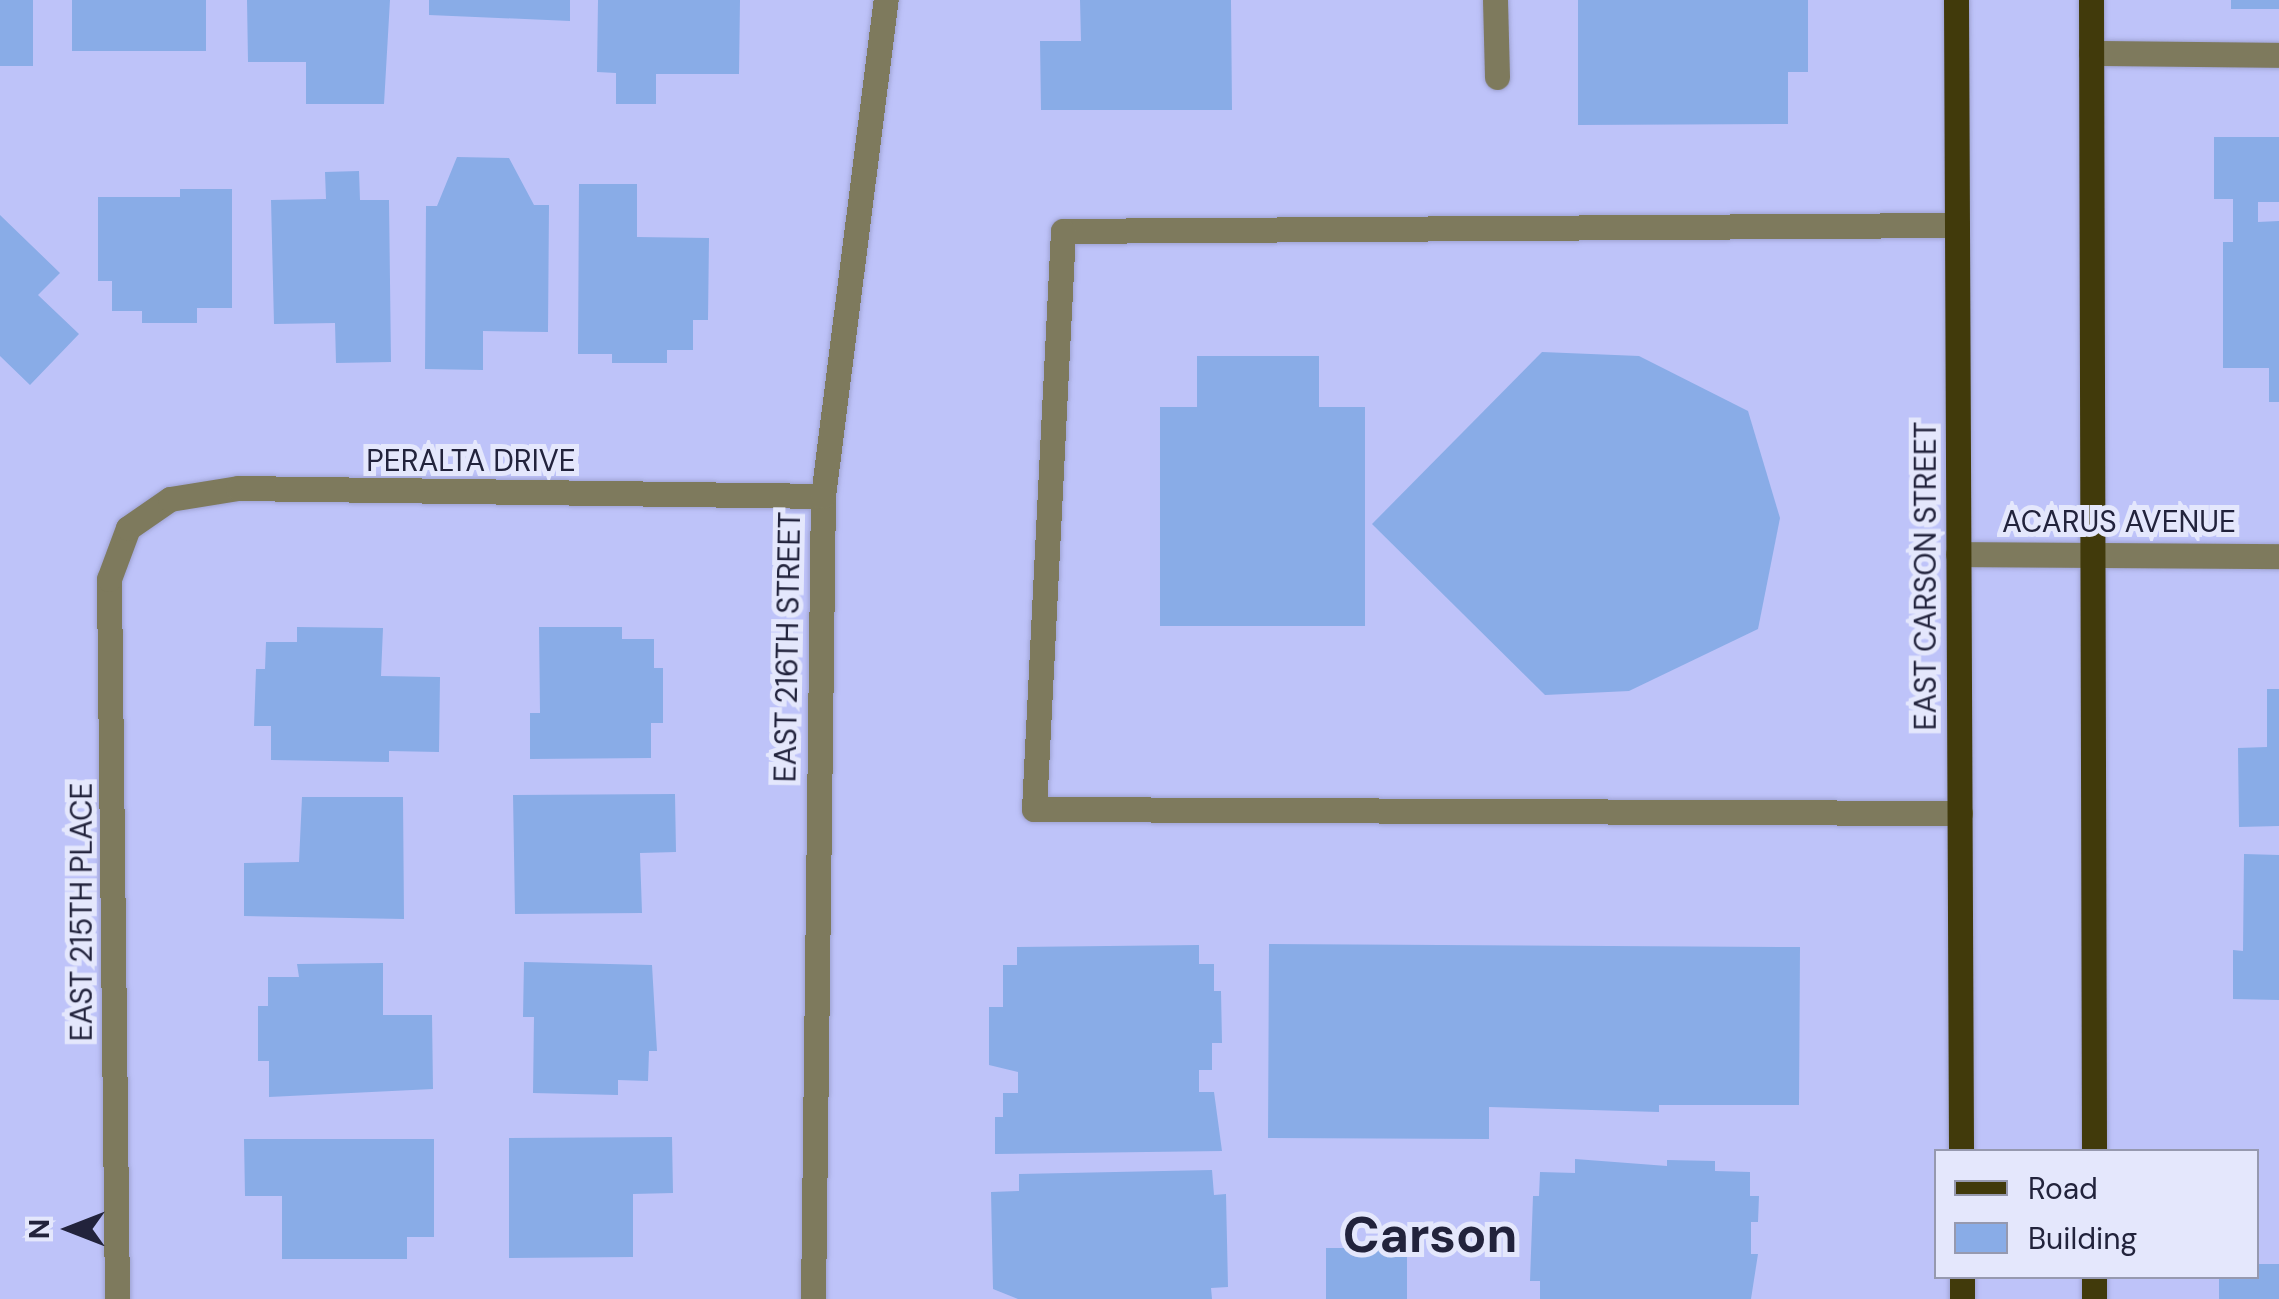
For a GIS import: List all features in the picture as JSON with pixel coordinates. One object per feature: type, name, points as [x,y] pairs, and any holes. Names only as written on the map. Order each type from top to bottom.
[{"type":"main road","name":"EAST CARSON STREET","points":[[1956,0],[1962,1149]]},
{"type":"main road","points":[[2091,0],[2094,1149]]},
{"type":"street","name":"EAST 216TH STREET","points":[[812,1299],[823,496],[886,0]]},
{"type":"street","points":[[1495,0],[1497,76]]},
{"type":"street","points":[[2092,52],[2279,55]]},
{"type":"street","points":[[1957,225],[1062,231],[1034,809],[1960,813]]},
{"type":"street","name":"PERALTA DRIVE","points":[[128,528],[170,499],[238,488],[823,496]]},
{"type":"street","name":"EAST 215TH PLACE","points":[[117,1299],[109,579],[128,528]]},
{"type":"street","name":"ACARUS AVENUE","points":[[1958,554],[2279,556]]},
{"type":"building","points":[[0,0],[33,0],[33,66],[0,66]]},
{"type":"building","points":[[72,0],[206,0],[206,51],[72,51]]},
{"type":"building","points":[[247,0],[390,0],[384,104],[306,104],[306,62],[248,62]]},
{"type":"building","points":[[429,0],[570,0],[570,21],[429,15]]},
{"type":"building","points":[[598,0],[740,0],[739,74],[656,74],[656,104],[616,104],[616,73],[597,72]]},
{"type":"building","points":[[1080,0],[1231,0],[1232,110],[1041,110],[1040,41],[1081,41]]},
{"type":"building","points":[[1578,0],[1808,0],[1808,72],[1788,72],[1788,124],[1578,125]]},
{"type":"building","points":[[2231,0],[2279,0],[2279,9],[2231,9]]},
{"type":"building","points":[[2214,137],[2279,137],[2279,202],[2258,202],[2258,222],[2279,221],[2279,402],[2269,402],[2269,368],[2223,368],[2223,242],[2233,242],[2233,199],[2214,199]]},
{"type":"building","points":[[457,157],[509,158],[534,205],[549,205],[548,332],[483,331],[483,370],[425,369],[426,206],[437,206]]},
{"type":"building","points":[[359,171],[360,200],[389,200],[391,362],[336,363],[335,323],[274,324],[271,200],[326,199],[325,172]]},
{"type":"building","points":[[579,184],[637,184],[637,237],[709,238],[708,320],[693,320],[693,350],[667,350],[667,363],[612,363],[612,354],[578,354]]},
{"type":"building","points":[[180,189],[232,189],[232,308],[197,308],[197,323],[142,323],[142,311],[112,311],[112,281],[98,281],[98,197],[180,197]]},
{"type":"building","points":[[0,215],[60,273],[38,295],[79,334],[30,385],[0,356]]},
{"type":"building","points":[[1542,352],[1639,356],[1748,411],[1780,518],[1758,629],[1629,691],[1545,695],[1372,524]]},
{"type":"building","points":[[1197,356],[1319,356],[1319,407],[1365,407],[1365,626],[1160,626],[1160,407],[1197,407]]},
{"type":"building","points":[[297,627],[383,628],[381,676],[440,677],[439,752],[389,751],[389,762],[271,760],[271,726],[254,726],[256,669],[265,669],[266,642],[297,642]]},
{"type":"building","points":[[539,627],[622,627],[622,639],[654,639],[654,668],[663,668],[663,723],[651,723],[651,758],[530,759],[530,713],[540,713]]},
{"type":"building","points":[[2267,689],[2279,689],[2279,826],[2239,827],[2238,748],[2267,747]]},
{"type":"building","points":[[675,794],[676,852],[640,853],[642,913],[515,914],[513,795]]},
{"type":"building","points":[[302,797],[403,797],[404,919],[244,916],[244,863],[299,862]]},
{"type":"building","points":[[2244,854],[2279,855],[2279,1000],[2233,999],[2233,950],[2243,951]]},
{"type":"building","points":[[1269,944],[1800,947],[1799,1105],[1659,1105],[1659,1112],[1489,1107],[1489,1139],[1268,1138]]},
{"type":"building","points":[[1199,945],[1199,964],[1214,964],[1214,991],[1221,991],[1222,1043],[1212,1043],[1212,1070],[1199,1070],[1199,1092],[1214,1092],[1222,1151],[995,1154],[995,1117],[1003,1117],[1003,1093],[1018,1093],[1018,1072],[989,1065],[989,1007],[1003,1007],[1003,965],[1017,965],[1017,947]]},
{"type":"building","points":[[524,962],[652,965],[657,1051],[649,1051],[648,1081],[618,1080],[618,1095],[533,1093],[534,1017],[523,1017]]},
{"type":"building","points":[[383,963],[383,1015],[432,1015],[433,1089],[269,1097],[269,1061],[258,1061],[258,1006],[268,1006],[268,977],[299,977],[297,964]]},
{"type":"building","points":[[672,1137],[673,1193],[633,1194],[633,1257],[509,1258],[509,1138]]},
{"type":"building","points":[[244,1139],[434,1139],[434,1237],[407,1237],[407,1259],[282,1259],[282,1196],[245,1196]]},
{"type":"building","points":[[1575,1159],[1667,1166],[1667,1160],[1715,1161],[1715,1171],[1750,1172],[1750,1196],[1759,1196],[1758,1222],[1751,1222],[1751,1254],[1758,1254],[1751,1299],[1540,1299],[1540,1281],[1530,1281],[1533,1196],[1539,1196],[1540,1172],[1575,1173]]},
{"type":"building","points":[[1212,1170],[1214,1195],[1226,1194],[1228,1287],[1211,1288],[1212,1299],[1018,1299],[993,1289],[991,1192],[1019,1191],[1019,1174]]},
{"type":"building","points":[[1326,1248],[1407,1248],[1407,1299],[1326,1299]]},
{"type":"building","points":[[2259,1264],[2279,1264],[2279,1299],[2219,1299],[2219,1279],[2259,1279]]},
{"type":"district","name":"Carson","points":[[1430,1236]]}]
